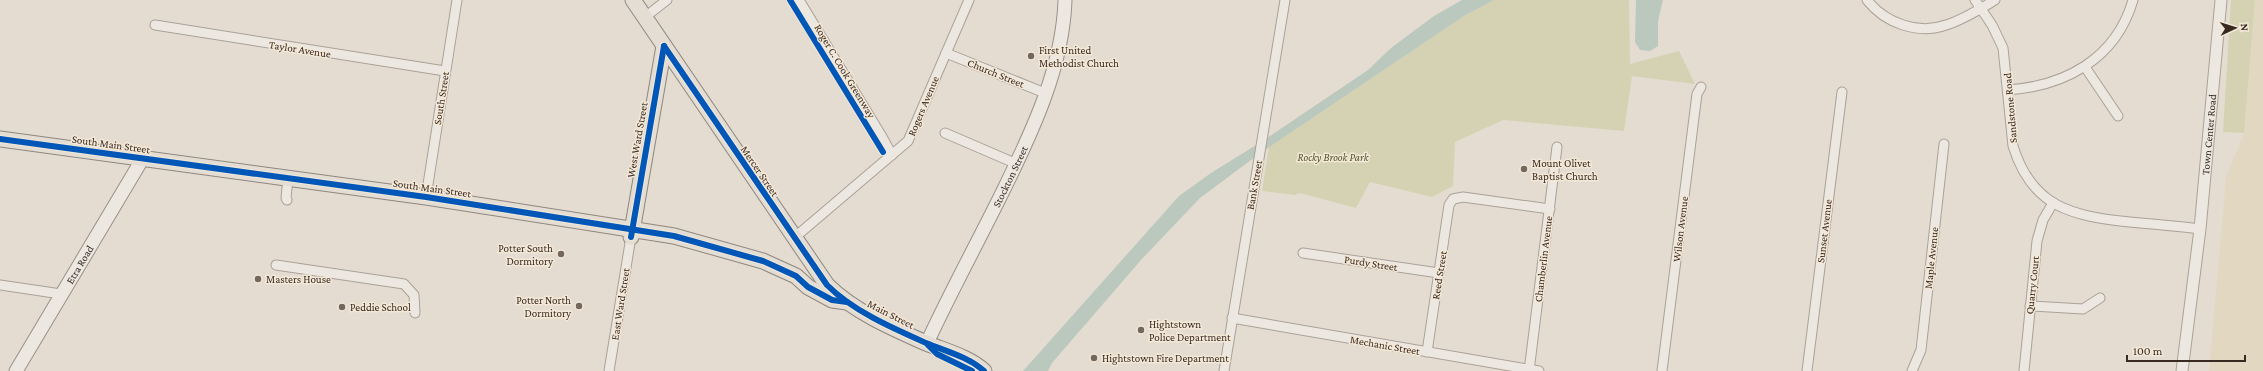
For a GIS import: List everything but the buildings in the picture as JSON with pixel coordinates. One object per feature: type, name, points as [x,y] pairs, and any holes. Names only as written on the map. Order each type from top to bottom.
[{"type":"main road","name":"Mercer Street","points":[[633,0],[827,285],[847,302]]},
{"type":"main road","name":"Stockton Street","points":[[927,343],[1017,164],[1045,93],[1061,41],[1064,0]]},
{"type":"main road","name":"West Ward Street","points":[[632,233],[664,46]]},
{"type":"main road","name":"South Main Street","points":[[0,139],[426,197],[632,233],[674,236],[744,254],[787,271],[796,276],[808,287],[832,300],[847,302]]},
{"type":"main road","name":"Etra Road","points":[[16,371],[143,158]]},
{"type":"main road","name":"Main Street","points":[[847,302],[927,343],[944,349],[984,371]]},
{"type":"main road","name":"Main Street","points":[[927,343],[937,354],[972,371]]},
{"type":"street","name":"South Street","points":[[426,197],[457,0]]},
{"type":"street","points":[[645,17],[667,0]]},
{"type":"street","points":[[799,0],[881,134],[892,155]]},
{"type":"street","name":"Rogers Avenue","points":[[794,238],[908,141],[969,0]]},
{"type":"street","name":"Bank Street","points":[[1224,371],[1263,125],[1285,0]]},
{"type":"street","points":[[1867,0],[1880,13],[1896,23],[1920,29],[1946,26],[1995,0]]},
{"type":"street","name":"Sandstone Road","points":[[1975,0],[1992,25],[2003,48],[2008,90],[2010,135],[2017,161],[2035,187],[2053,203],[2072,212],[2092,218],[2200,229]]},
{"type":"street","points":[[2008,90],[2049,84],[2085,67],[2098,56],[2115,36],[2124,21],[2133,0]]},
{"type":"street","name":"Town Center Road","points":[[2182,371],[2196,269],[2221,0]]},
{"type":"street","name":"Taylor Avenue","points":[[155,25],[445,71]]},
{"type":"street","name":"Church Street","points":[[946,53],[1045,93]]},
{"type":"street","points":[[2085,67],[2118,116]]},
{"type":"street","name":"Wilson Avenue","points":[[1662,371],[1697,94],[1701,88]]},
{"type":"street","name":"Sunset Avenue","points":[[1807,371],[1842,92]]},
{"type":"street","points":[[945,133],[1017,164]]},
{"type":"street","name":"Maple Avenue","points":[[1912,371],[1921,350],[1944,144]]},
{"type":"street","name":"Chamberlin Avenue","points":[[1529,370],[1557,147]]},
{"type":"street","name":"Reed Street","points":[[1427,352],[1449,205],[1453,199],[1463,197],[1550,209]]},
{"type":"street","name":"Quarry Court","points":[[2024,371],[2039,230],[2053,203]]},
{"type":"street","name":"East Ward Street","points":[[608,371],[632,233]]},
{"type":"street","name":"Purdy Street","points":[[1303,253],[1439,273]]},
{"type":"street","points":[[276,265],[404,284],[414,295],[414,313]]},
{"type":"street","name":"Town Center Road","points":[[2190,371],[2196,269]]},
{"type":"street","points":[[0,286],[61,294]]},
{"type":"street","points":[[2030,306],[2083,309],[2100,298]]},
{"type":"street","name":"Mechanic Street","points":[[1232,318],[1539,371]]},
{"type":"shaded area","points":[[1462,0],[1494,0],[1464,16],[1259,154],[1200,198],[1141,260],[1052,363],[1048,371],[1023,371],[1179,196],[1211,173],[1261,142],[1368,70],[1391,48],[1434,16]]},
{"type":"shaded area","points":[[1636,0],[1663,0],[1658,21],[1658,46],[1650,51],[1640,50],[1635,42]]},
{"type":"shaded area","points":[[2255,0],[2263,0],[2263,371],[2209,371],[2226,177],[2244,133]]},
{"type":"green space","name":"Rocky Brook Park","points":[[1494,0],[1629,0],[1630,64],[1679,51],[1695,84],[1632,76],[1624,131],[1503,120],[1455,142],[1453,186],[1432,197],[1370,182],[1356,208],[1300,193],[1295,195],[1262,191],[1269,147],[1464,16]]},
{"type":"green space","points":[[2231,0],[2255,0],[2244,133],[2223,132]]},
{"type":"cycle path","name":"Roger C. Cook Greenway","points":[[790,0],[883,152]]},
{"type":"cycle path","points":[[664,46],[827,285],[861,311],[926,343],[964,358],[984,371]]},
{"type":"cycle path","points":[[631,237],[664,46]]},
{"type":"cycle path","points":[[0,139],[426,197],[674,236],[763,261],[796,276],[808,287],[832,300],[847,302]]},
{"type":"cycle path","points":[[928,345],[937,354],[972,371]]},
{"type":"place","name":"First United Methodist Church","points":[[1031,56]]},
{"type":"place","name":"Mount Olivet Baptist Church","points":[[1524,169]]},
{"type":"place","name":"Potter South Dormitory","points":[[561,254]]},
{"type":"place","name":"Masters House","points":[[258,279]]},
{"type":"place","name":"Potter North Dormitory","points":[[579,306]]},
{"type":"place","name":"Peddie School","points":[[342,307]]},
{"type":"place","name":"Hightstown Police Department","points":[[1141,330]]},
{"type":"place","name":"Hightstown Fire Department","points":[[1094,358]]}]
